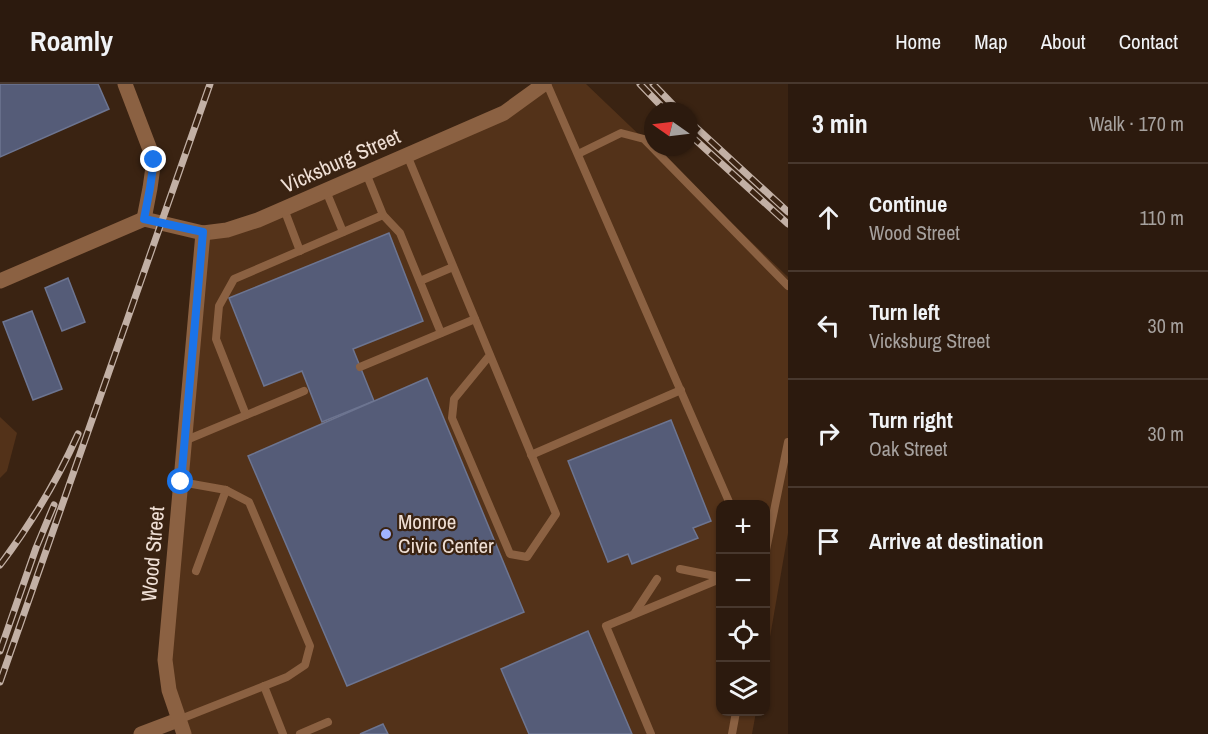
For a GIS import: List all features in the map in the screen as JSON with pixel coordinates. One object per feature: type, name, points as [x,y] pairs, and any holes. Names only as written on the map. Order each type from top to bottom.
[{"type":"street","points":[[0,281],[144,219],[154,160],[125,84]]},
{"type":"street","name":"Vicksburg Street","points":[[144,219],[203,232],[227,230],[258,220],[504,112],[546,84]]},
{"type":"street","name":"Wood Street","points":[[181,727],[169,690],[165,660],[203,232]]},
{"type":"street","points":[[141,734],[181,727]]},
{"type":"lane","points":[[546,84],[728,500]]},
{"type":"lane","points":[[578,154],[621,133],[644,139],[788,286]]},
{"type":"lane","points":[[407,155],[556,514],[527,557],[510,554],[452,418],[454,399],[490,356]]},
{"type":"lane","points":[[366,173],[383,215],[400,233],[441,333]]},
{"type":"lane","points":[[326,191],[343,232]]},
{"type":"lane","points":[[284,209],[300,250]]},
{"type":"lane","points":[[246,416],[216,339],[219,306],[234,279],[383,215]]},
{"type":"lane","points":[[420,281],[453,267]]},
{"type":"lane","points":[[360,367],[475,319]]},
{"type":"lane","points":[[531,455],[681,390]]},
{"type":"lane","points":[[184,441],[304,391]]},
{"type":"lane","points":[[770,518],[788,442]]},
{"type":"lane","points":[[181,482],[226,490],[249,502],[310,646],[305,665],[287,677],[181,727]]},
{"type":"lane","points":[[196,571],[226,490]]},
{"type":"lane","points":[[777,494],[788,490]]},
{"type":"lane","points":[[680,569],[716,577]]},
{"type":"lane","points":[[634,614],[657,579]]},
{"type":"lane","points":[[651,734],[606,626],[716,580]]},
{"type":"lane","points":[[264,686],[283,734]]},
{"type":"lane","points":[[732,734],[735,716]]},
{"type":"lane","points":[[300,734],[328,722]]},
{"type":"shaded area","name":"Monroe Civic Center","points":[[544,84],[586,84],[644,139],[644,156],[661,156],[788,277],[788,533],[770,637],[770,500],[716,500],[716,716],[755,716],[752,734],[184,734],[169,690],[203,233],[227,230],[504,113]]},
{"type":"shaded area","points":[[0,417],[17,433],[7,471],[0,478]]},
{"type":"building","points":[[0,84],[98,84],[109,109],[0,157]]},
{"type":"building","points":[[389,233],[423,321],[353,349],[374,401],[322,422],[302,371],[264,386],[229,298]]},
{"type":"building","points":[[68,278],[85,322],[62,331],[45,288]]},
{"type":"building","points":[[32,311],[62,389],[33,400],[3,322]]},
{"type":"building","name":"Monroe Civic Center","points":[[427,378],[524,612],[347,686],[248,456]]},
{"type":"building","points":[[671,420],[711,521],[693,528],[698,538],[632,564],[628,554],[608,562],[568,461]]},
{"type":"building","points":[[588,631],[632,734],[529,734],[501,669]]},
{"type":"building","points":[[383,724],[388,734],[360,734]]},
{"type":"railway","points":[[0,682],[210,84]]},
{"type":"railway","points":[[640,84],[657,102]]},
{"type":"railway","points":[[653,84],[670,102]]},
{"type":"railway","points":[[698,129],[788,212]]},
{"type":"railway","points":[[698,142],[788,224]]},
{"type":"railway","points":[[0,565],[43,502],[78,434]]},
{"type":"railway","points":[[0,651],[36,548],[54,505]]},
{"type":"place","name":"Monroe Civic Center","points":[[386,534]]},
{"type":"route","points":[[154,160],[144,219],[203,232],[181,482]]}]
